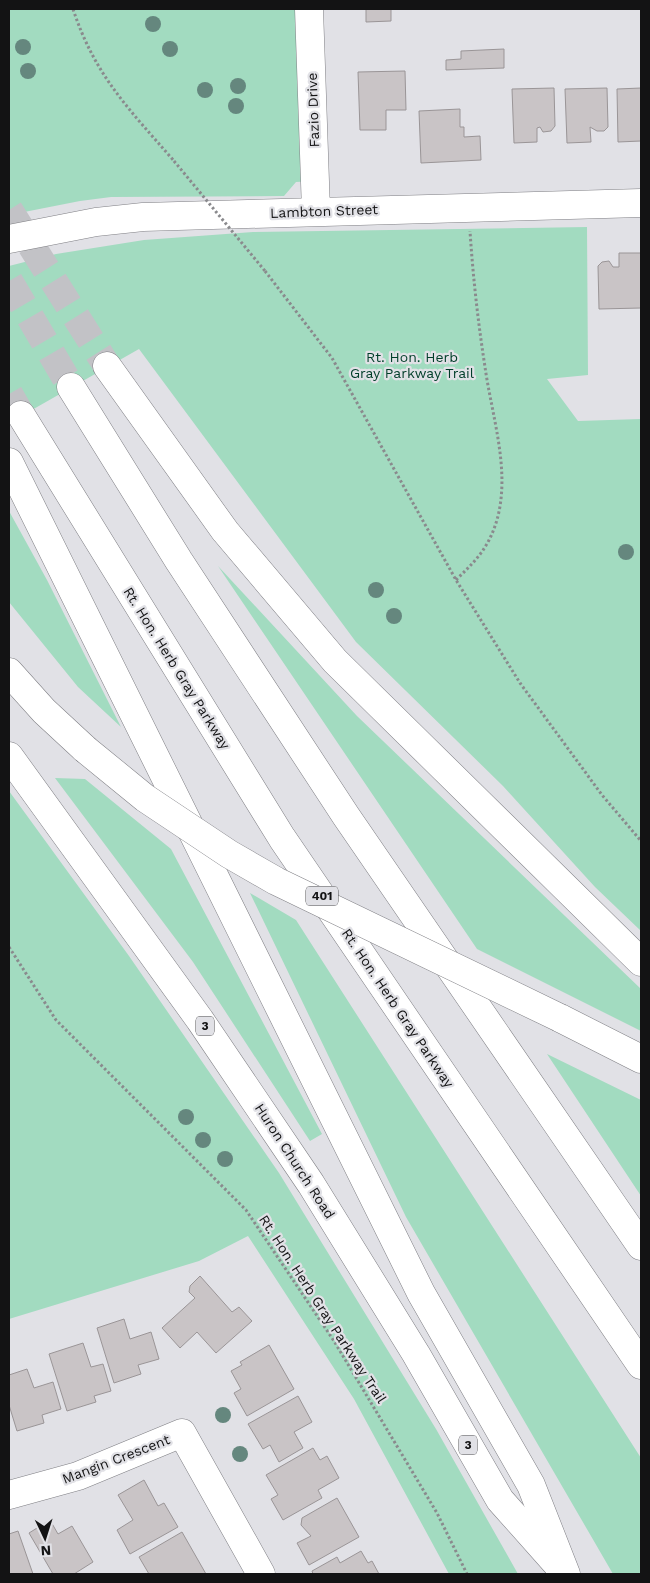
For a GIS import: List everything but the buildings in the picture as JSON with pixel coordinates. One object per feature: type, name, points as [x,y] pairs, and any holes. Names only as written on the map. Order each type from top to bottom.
[{"type":"main road","name":"Fazio Drive","points":[[309,9],[316,211]]},
{"type":"main road","name":"Lambton Street","points":[[9,239],[96,222],[143,217],[468,206],[641,203]]},
{"type":"main road","points":[[106,366],[225,531],[334,661],[641,962]]},
{"type":"main road","points":[[71,387],[179,561],[346,816],[641,1246]]},
{"type":"main road","name":"Rt. Hon. Herb Gray Parkway","points":[[21,415],[282,838],[641,1365]]},
{"type":"main road","points":[[9,462],[421,1293],[531,1485],[566,1574]]},
{"type":"main road","points":[[9,672],[44,711],[85,749],[145,798],[229,854],[276,881],[641,1059]]},
{"type":"main road","name":"Huron Church Road","points":[[9,756],[200,1020],[300,1167],[411,1346],[500,1500],[566,1574]]},
{"type":"main road","name":"Mangin Crescent","points":[[9,1495],[78,1476],[182,1433],[261,1574]]},
{"type":"path","points":[[73,9],[92,56],[108,85],[174,161],[265,272],[332,358],[456,580],[520,683],[602,795],[641,841]]},
{"type":"path","points":[[456,580],[475,562],[488,541],[497,516],[502,483],[500,451],[485,366],[474,280],[468,206]]},
{"type":"path","name":"Rt. Hon. Herb Gray Parkway Trail","points":[[9,947],[56,1020],[246,1210],[334,1341],[437,1513],[467,1574]]},
{"type":"green space","points":[[9,9],[297,9],[315,181],[296,182],[284,196],[111,197],[9,215]]},
{"type":"green space","name":"Rt. Hon. Herb Gray Parkway Trail","points":[[587,227],[588,375],[547,379],[578,421],[641,419],[641,931],[595,887],[503,786],[356,642],[139,349],[9,423],[9,266],[56,254],[144,240],[253,232]]},
{"type":"green space","points":[[9,511],[47,580],[121,727],[78,687],[9,602]]},
{"type":"green space","points":[[218,566],[357,716],[641,989],[641,1031],[477,949]]},
{"type":"green space","points":[[55,778],[85,779],[171,849],[322,1134],[310,1141],[193,962]]},
{"type":"green space","points":[[9,791],[129,956],[279,1173],[436,1429],[518,1574],[449,1574],[354,1399],[248,1236],[199,1261],[9,1319]]},
{"type":"green space","points":[[250,893],[296,920],[641,1458],[641,1574],[613,1574],[406,1217]]},
{"type":"green space","points":[[547,1054],[641,1100],[641,1196]]},
{"type":"tunnel","points":[[9,210],[107,366]]},
{"type":"tunnel","points":[[9,281],[71,387]]},
{"type":"tunnel","points":[[9,394],[21,415]]}]
